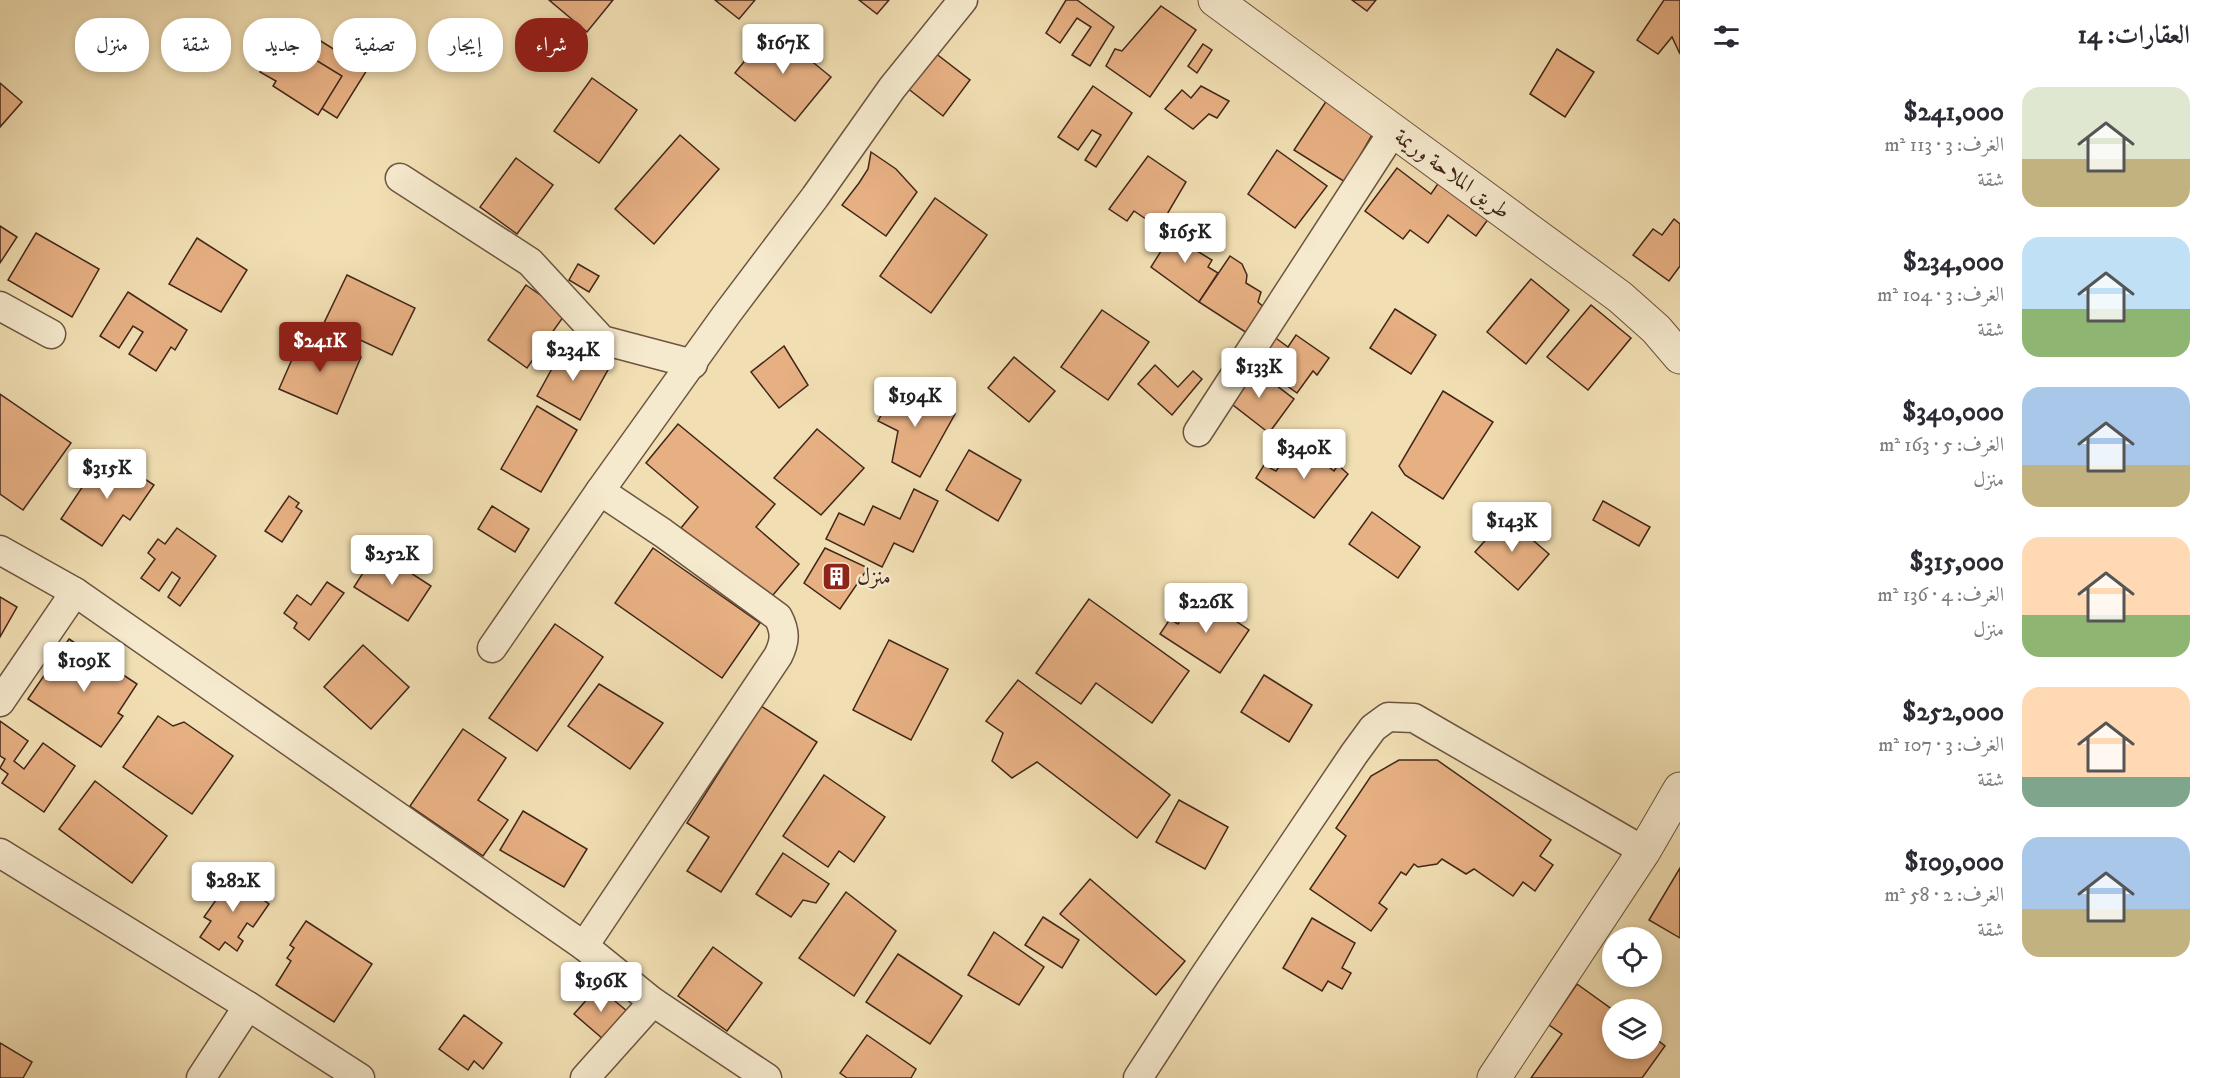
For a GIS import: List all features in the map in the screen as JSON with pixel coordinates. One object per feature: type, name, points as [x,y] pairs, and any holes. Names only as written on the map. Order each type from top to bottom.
[{"type":"street","points":[[492,648],[600,491],[892,88],[963,0]]},
{"type":"street","name":"طريق الملاحة وريمة","points":[[1215,0],[1620,297],[1656,329],[1680,357]]},
{"type":"street","points":[[1198,432],[1394,130]]},
{"type":"street","points":[[400,178],[530,262],[602,340],[693,364]]},
{"type":"street","points":[[0,306],[51,334]]},
{"type":"street","points":[[584,946],[778,656],[783,646],[784,634],[778,617],[663,533],[600,491]]},
{"type":"street","points":[[0,550],[75,592],[584,946],[653,1002],[767,1078]]},
{"type":"street","points":[[0,702],[75,592]]},
{"type":"street","points":[[1138,1078],[1354,754],[1373,728],[1388,717],[1414,718],[1644,851]]},
{"type":"street","points":[[1494,1078],[1644,851],[1680,789]]},
{"type":"street","points":[[0,852],[248,1005],[360,1078]]},
{"type":"street","points":[[585,1078],[653,1002]]},
{"type":"street","points":[[201,1078],[248,1005]]},
{"type":"building","points":[[549,0],[613,0],[588,31],[588,18],[570,18]]},
{"type":"building","points":[[715,0],[755,0],[739,19]]},
{"type":"building","points":[[859,0],[889,0],[877,14]]},
{"type":"building","points":[[1066,0],[1077,0],[1114,27],[1090,66],[1072,55],[1091,27],[1077,18],[1060,43],[1046,33]]},
{"type":"building","points":[[1352,0],[1376,0],[1367,11]]},
{"type":"building","points":[[1664,0],[1680,0],[1680,54],[1672,37],[1658,54],[1637,40]]},
{"type":"building","points":[[1161,6],[1196,30],[1150,97],[1106,66],[1115,49],[1122,51]]},
{"type":"building","points":[[771,28],[831,77],[795,121],[735,73]]},
{"type":"building","points":[[321,41],[333,49],[333,72],[366,72],[337,118],[278,81],[284,72],[321,72]]},
{"type":"building","points":[[1203,44],[1212,50],[1197,73],[1188,66]]},
{"type":"building","points":[[930,49],[970,80],[943,116],[902,84]]},
{"type":"building","points":[[1557,49],[1594,72],[1565,117],[1530,94]]},
{"type":"building","points":[[321,63],[342,76],[318,115],[273,86],[276,81],[260,72],[321,72]]},
{"type":"building","points":[[592,78],[637,110],[599,163],[554,131]]},
{"type":"building","points":[[0,83],[22,102],[0,127]]},
{"type":"building","points":[[1093,86],[1132,113],[1096,167],[1085,160],[1101,135],[1092,130],[1078,150],[1058,137]]},
{"type":"building","points":[[1201,86],[1229,101],[1217,118],[1209,114],[1193,129],[1165,109],[1182,90],[1191,98]]},
{"type":"building","points":[[1327,100],[1377,126],[1345,182],[1294,150]]},
{"type":"building","points":[[680,135],[719,169],[654,244],[615,209]]},
{"type":"building","points":[[1277,150],[1327,186],[1295,228],[1248,194]]},
{"type":"building","points":[[871,152],[896,169],[917,192],[886,236],[842,205],[868,169]]},
{"type":"building","points":[[1148,156],[1186,182],[1159,228],[1134,211],[1127,221],[1109,209]]},
{"type":"building","points":[[516,158],[553,185],[517,234],[480,207]]},
{"type":"building","points":[[1397,168],[1431,194],[1444,175],[1497,207],[1476,236],[1448,215],[1428,243],[1410,230],[1403,239],[1365,211]]},
{"type":"building","points":[[935,198],[987,235],[931,313],[880,276]]},
{"type":"building","points":[[1674,219],[1680,224],[1680,266],[1669,281],[1633,255],[1653,229],[1662,235]]},
{"type":"building","points":[[1178,224],[1194,234],[1197,251],[1212,260],[1208,267],[1218,273],[1199,302],[1151,267]]},
{"type":"building","points":[[0,226],[17,237],[0,263]]},
{"type":"building","points":[[36,233],[99,269],[72,317],[8,280]]},
{"type":"building","points":[[197,238],[247,270],[221,312],[169,284]]},
{"type":"building","points":[[1230,256],[1242,264],[1247,275],[1246,283],[1261,292],[1258,302],[1267,310],[1250,335],[1199,302]]},
{"type":"building","points":[[578,264],[599,276],[589,292],[569,280]]},
{"type":"building","points":[[347,275],[415,308],[392,355],[324,323]]},
{"type":"building","points":[[1531,279],[1569,310],[1526,364],[1487,332]]},
{"type":"building","points":[[526,285],[566,313],[527,368],[488,340]]},
{"type":"building","points":[[128,292],[187,330],[175,350],[171,347],[156,371],[129,354],[143,332],[133,326],[119,348],[100,336]]},
{"type":"building","points":[[1591,305],[1631,338],[1588,390],[1547,357]]},
{"type":"building","points":[[1395,309],[1436,335],[1411,374],[1370,348]]},
{"type":"building","points":[[1102,310],[1149,342],[1108,400],[1061,367]]},
{"type":"building","points":[[304,332],[361,357],[337,414],[279,389]]},
{"type":"building","points":[[1296,335],[1329,358],[1317,375],[1313,371],[1297,393],[1254,362],[1273,336],[1288,347]]},
{"type":"building","points":[[566,343],[609,368],[580,420],[537,396]]},
{"type":"building","points":[[784,346],[808,385],[779,408],[751,372]]},
{"type":"building","points":[[1014,357],[1055,391],[1029,422],[988,388]]},
{"type":"building","points":[[1155,365],[1178,387],[1193,371],[1202,379],[1172,415],[1138,384]]},
{"type":"building","points":[[1250,365],[1294,399],[1269,433],[1224,398]]},
{"type":"building","points":[[899,383],[955,414],[920,477],[892,462],[898,431],[878,421]]},
{"type":"building","points":[[1443,391],[1493,422],[1443,499],[1405,475],[1399,466]]},
{"type":"building","points":[[0,394],[71,443],[23,510],[0,494]]},
{"type":"building","points":[[537,406],[577,430],[541,492],[501,469]]},
{"type":"building","points":[[678,424],[775,504],[756,527],[799,564],[768,601],[681,528],[698,507],[646,463]]},
{"type":"building","points":[[817,429],[864,468],[821,515],[774,478]]},
{"type":"building","points":[[1297,443],[1334,471],[1338,465],[1348,474],[1314,518],[1256,478],[1264,465],[1276,471]]},
{"type":"building","points":[[969,450],[1021,480],[998,521],[946,490]]},
{"type":"building","points":[[105,453],[154,485],[130,520],[123,515],[102,546],[61,519]]},
{"type":"building","points":[[914,489],[938,501],[913,552],[894,543],[882,567],[826,539],[839,513],[864,525],[873,506],[900,519]]},
{"type":"building","points":[[289,496],[299,503],[296,507],[302,511],[282,542],[265,531]]},
{"type":"building","points":[[1603,501],[1650,527],[1639,546],[1593,520]]},
{"type":"building","points":[[492,506],[529,529],[515,552],[478,529]]},
{"type":"building","points":[[1372,512],[1420,547],[1398,578],[1349,544]]},
{"type":"building","points":[[1506,517],[1549,554],[1518,590],[1475,552]]},
{"type":"building","points":[[177,528],[216,556],[180,606],[168,597],[180,578],[172,572],[159,591],[141,578],[155,559],[148,553],[158,539],[165,544]]},
{"type":"building","points":[[653,548],[760,623],[722,678],[615,603]]},
{"type":"building","name":"منزل","points":[[825,548],[868,568],[840,609],[804,583]]},
{"type":"building","points":[[377,551],[431,586],[408,621],[354,587]]},
{"type":"building","points":[[327,582],[344,593],[309,640],[294,628],[297,623],[284,613],[297,595],[311,605]]},
{"type":"building","points":[[1197,595],[1249,630],[1220,673],[1160,634],[1170,619],[1178,624]]},
{"type":"building","points":[[0,597],[17,607],[0,637]]},
{"type":"building","points":[[1089,599],[1189,671],[1152,723],[1096,683],[1081,704],[1036,673]]},
{"type":"building","points":[[555,624],[603,657],[537,751],[489,718]]},
{"type":"building","points":[[69,639],[137,684],[118,713],[123,716],[101,747],[28,699]]},
{"type":"building","points":[[889,640],[948,669],[911,740],[853,710]]},
{"type":"building","points":[[363,645],[409,687],[371,729],[324,687]]},
{"type":"building","points":[[1264,675],[1312,705],[1289,742],[1241,712]]},
{"type":"building","points":[[1018,680],[1170,795],[1137,838],[1037,762],[1012,778],[992,761],[1003,733],[986,721]]},
{"type":"building","points":[[599,684],[663,723],[630,769],[568,726]]},
{"type":"building","points":[[761,706],[817,742],[721,892],[687,871],[709,837],[687,823]]},
{"type":"building","points":[[158,716],[173,726],[184,722],[233,756],[192,814],[123,767]]},
{"type":"building","points":[[0,721],[28,741],[14,761],[24,769],[43,743],[75,766],[44,812],[2,783],[8,774],[0,768],[5,759],[0,756]]},
{"type":"building","points":[[463,729],[506,758],[478,800],[508,820],[483,856],[410,806]]},
{"type":"building","points":[[1399,760],[1437,760],[1551,840],[1540,856],[1553,865],[1535,891],[1523,882],[1513,896],[1474,869],[1466,874],[1442,859],[1437,864],[1418,867],[1414,864],[1406,875],[1401,872],[1379,903],[1387,909],[1371,931],[1310,889],[1346,836],[1336,828],[1371,776]]},
{"type":"building","points":[[824,775],[885,817],[854,862],[839,851],[828,867],[783,836]]},
{"type":"building","points":[[95,781],[167,836],[132,883],[59,829]]},
{"type":"building","points":[[1179,800],[1228,827],[1205,869],[1156,842]]},
{"type":"building","points":[[523,811],[587,849],[564,887],[500,850]]},
{"type":"building","points":[[783,853],[829,884],[816,903],[803,900],[791,917],[756,894]]},
{"type":"building","points":[[1680,868],[1680,938],[1649,920]]},
{"type":"building","points":[[235,873],[261,891],[258,896],[269,904],[253,927],[247,923],[238,937],[243,941],[237,951],[225,942],[219,950],[200,937],[211,921],[204,917]]},
{"type":"building","points":[[1090,879],[1185,961],[1156,995],[1060,914]]},
{"type":"building","points":[[846,892],[896,931],[854,996],[799,958]]},
{"type":"building","points":[[1043,917],[1079,940],[1062,968],[1025,945]]},
{"type":"building","points":[[1312,918],[1355,943],[1342,968],[1351,973],[1342,989],[1328,981],[1322,991],[1283,968]]},
{"type":"building","points":[[306,921],[372,964],[334,1022],[276,985],[291,961],[287,958],[294,948],[290,945]]},
{"type":"building","points":[[994,932],[1044,967],[1019,1005],[968,975]]},
{"type":"building","points":[[713,947],[762,983],[727,1031],[678,996]]},
{"type":"building","points":[[898,954],[962,996],[930,1044],[866,1002]]},
{"type":"building","points":[[1577,984],[1602,1002],[1602,1059],[1656,1059],[1642,1078],[1531,1078],[1562,1034],[1549,1025]]},
{"type":"building","points":[[598,987],[627,1011],[603,1039],[574,1014]]},
{"type":"building","points":[[464,1015],[502,1043],[483,1069],[474,1061],[468,1070],[439,1049]]},
{"type":"building","points":[[867,1035],[916,1069],[911,1078],[847,1078],[840,1073]]},
{"type":"building","points":[[0,1043],[32,1062],[23,1078],[0,1078]]},
{"type":"place","name":"منزل","points":[[836,576]]}]
